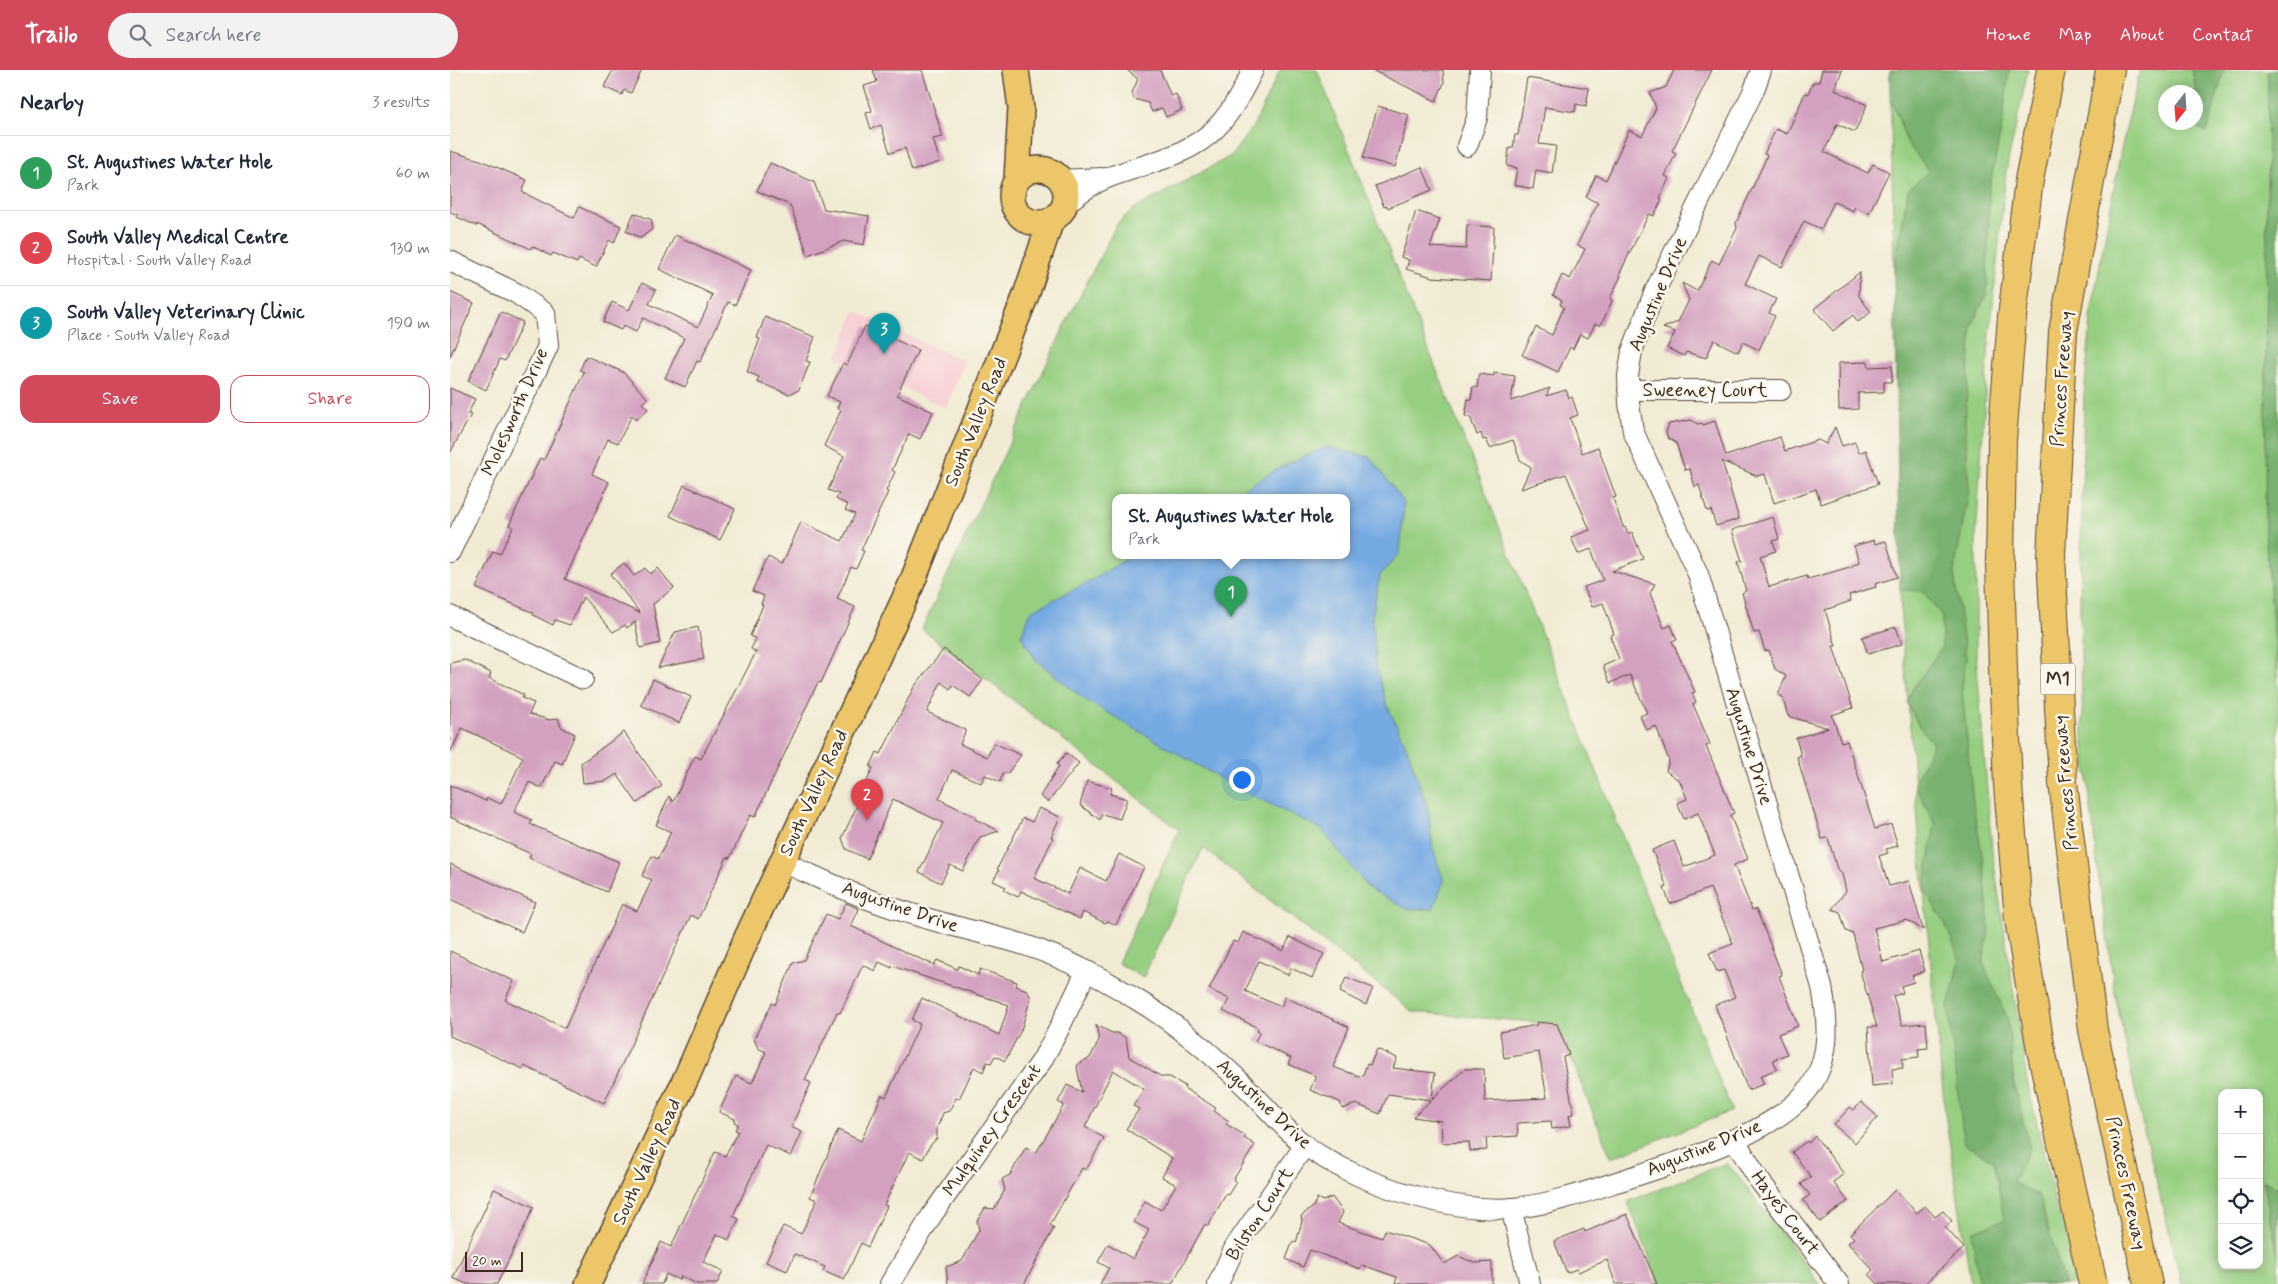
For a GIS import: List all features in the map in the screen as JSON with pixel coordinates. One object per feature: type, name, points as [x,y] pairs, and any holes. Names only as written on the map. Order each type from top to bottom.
[{"type":"highway","points":[[2051,70],[2029,180],[2012,317],[2002,440],[2000,564],[2008,785],[2019,920],[2041,1050],[2094,1284]]},
{"type":"highway","name":"Princes Freeway","points":[[2110,70],[2063,332],[2051,556],[2064,783],[2093,1030],[2148,1284]]},
{"type":"main road","name":"South Valley Road","points":[[588,1284],[687,1076],[911,585],[1066,195],[1056,176],[1032,146],[1021,108],[1016,70]]},
{"type":"main road","name":"South Valley Road","points":[[1021,108],[1017,180],[1012,190],[1012,199],[1018,214],[1025,219],[1029,252],[1026,295]]},
{"type":"main road","points":[[1017,180],[1031,170],[1041,169],[1056,176]]},
{"type":"main road","points":[[1025,219],[1038,223],[1058,212]]},
{"type":"street","points":[[1058,212],[1083,190],[1107,178],[1157,162],[1194,144],[1216,129],[1242,94],[1253,70]]},
{"type":"street","points":[[1467,146],[1477,118],[1480,70]]},
{"type":"street","name":"Augustine Drive","points":[[783,862],[891,908],[1009,941],[1047,954],[1132,996],[1170,1021],[1224,1066],[1306,1145],[1358,1176],[1406,1194],[1449,1204],[1511,1208],[1545,1204],[1678,1162],[1734,1140],[1775,1118],[1794,1104],[1811,1086],[1822,1063],[1828,1038],[1827,1016],[1822,987],[1698,574],[1633,431],[1628,390],[1632,350],[1655,291],[1754,90],[1761,70]]},
{"type":"street","points":[[1056,176],[1107,178]]},
{"type":"street","name":"Molesworth Drive","points":[[450,261],[516,293],[545,313],[548,346],[450,552]]},
{"type":"street","name":"Sweeney Court","points":[[1628,390],[1781,390]]},
{"type":"street","points":[[450,616],[583,679]]},
{"type":"street","name":"Mulquiney Crescent","points":[[890,1284],[932,1215],[1041,1062],[1086,972]]},
{"type":"street","name":"Hayes Court","points":[[1734,1140],[1759,1180],[1839,1284]]},
{"type":"street","name":"Bilston Court","points":[[1218,1284],[1235,1247],[1306,1145]]},
{"type":"street","points":[[1511,1208],[1530,1284]]},
{"type":"shaded area","points":[[855,311],[965,361],[946,408],[837,357]]},
{"type":"green space","points":[[1280,70],[1317,70],[1732,1111],[1611,1158],[1557,1024],[1413,1012],[1203,848],[1143,978],[1118,963],[1179,830],[922,629],[1067,321],[1117,224],[1132,210],[1231,156],[1255,123]]},
{"type":"green space","points":[[1890,70],[2028,70],[2006,171],[1987,365],[1976,538],[1976,654],[1992,851],[2027,1080],[2054,1198],[2068,1237],[2079,1284],[1971,1284],[1945,1113],[1901,618]]},
{"type":"green space","points":[[1890,70],[2009,70],[2003,119],[1989,190],[1987,293],[1972,325],[1965,418],[1969,490],[1954,573],[1966,659],[1962,688],[1973,804],[1984,865],[1989,930],[1983,963],[2008,1020],[2014,1085],[2030,1149],[2013,1182],[2039,1196],[2064,1284],[1996,1284],[1979,1281],[1972,1232],[2004,1220],[1994,1161],[1964,1144],[1948,1005],[1960,961],[1945,923],[1924,890],[1935,824],[1914,783],[1933,744],[1918,725],[1907,702],[1913,688],[1942,647],[1942,616],[1923,591],[1900,590],[1894,270],[1908,190],[1929,171],[1907,143],[1890,96]]},
{"type":"green space","points":[[2140,70],[2268,70],[2265,531],[2278,677],[2278,1188],[2263,1181],[2278,1255],[2278,1284],[2182,1284],[2139,1110],[2115,993],[2098,871],[2083,737],[2080,607],[2084,396],[2092,308],[2121,150]]},
{"type":"green space","points":[[2192,70],[2224,70],[2207,132],[2202,130],[2203,85],[2195,85]]},
{"type":"green space","points":[[2268,70],[2278,70],[2278,677],[2265,531]]},
{"type":"green space","points":[[1726,1163],[1820,1284],[1660,1284],[1628,1203],[1629,1201]]},
{"type":"green space","points":[[2263,1180],[2278,1188],[2278,1255]]},
{"type":"water","points":[[1325,447],[1370,457],[1404,502],[1400,553],[1380,575],[1372,617],[1376,666],[1387,705],[1407,748],[1428,809],[1433,849],[1444,881],[1433,909],[1407,909],[1368,888],[1321,829],[1237,788],[1084,699],[1036,660],[1021,636],[1031,611],[1091,581],[1126,559],[1350,559],[1350,494],[1235,494],[1283,466]]},
{"type":"building","points":[[613,70],[642,70],[631,93],[624,90],[622,95],[604,87]]},
{"type":"building","points":[[873,70],[922,70],[943,137],[933,139],[940,162],[912,171],[905,148],[890,153],[881,125],[871,129],[866,113],[872,111],[864,86],[877,82]]},
{"type":"building","points":[[1127,70],[1160,70],[1171,96],[1176,94],[1182,110],[1166,117],[1162,108],[1152,112],[1148,103],[1134,99],[1132,93],[1138,79]]},
{"type":"building","points":[[1372,70],[1443,70],[1444,83],[1436,101]]},
{"type":"building","points":[[1674,70],[1712,70],[1672,151],[1676,153],[1665,176],[1669,178],[1660,198],[1662,199],[1654,216],[1649,214],[1632,248],[1619,275],[1621,276],[1610,298],[1612,301],[1601,325],[1595,324],[1588,338],[1580,334],[1573,349],[1570,347],[1558,372],[1522,355],[1536,327],[1552,335],[1564,307],[1560,305],[1562,300],[1553,295],[1562,275],[1570,279],[1585,249],[1577,245],[1598,203],[1586,197],[1596,175],[1606,180],[1629,130],[1642,136],[1656,108],[1650,93],[1666,87]]},
{"type":"building","points":[[1822,70],[1842,70],[1835,90],[1867,105],[1855,132],[1837,124],[1824,152],[1868,173],[1873,164],[1889,172],[1869,213],[1855,207],[1853,211],[1834,202],[1821,229],[1804,221],[1782,267],[1759,256],[1745,284],[1776,299],[1769,313],[1775,316],[1759,350],[1743,342],[1738,352],[1714,340],[1706,358],[1686,352],[1684,356],[1667,348],[1675,332],[1663,328],[1678,322],[1689,300],[1682,283],[1697,291],[1712,260],[1719,264],[1737,228],[1736,223],[1763,165],[1767,155],[1764,154],[1776,129],[1787,134],[1805,93],[1808,94],[1813,82],[1819,82]]},
{"type":"building","points":[[1527,78],[1589,88],[1586,106],[1576,104],[1575,112],[1545,107],[1539,144],[1556,146],[1552,173],[1536,170],[1533,189],[1514,185],[1517,168],[1507,166],[1509,148],[1513,148],[1515,135],[1518,135]]},
{"type":"building","points":[[1378,106],[1409,115],[1395,167],[1363,158]]},
{"type":"building","points":[[450,151],[480,160],[527,180],[522,192],[574,218],[579,207],[621,226],[614,243],[609,240],[596,267],[579,259],[577,263],[553,253],[551,256],[532,246],[531,249],[477,224],[477,226],[457,217],[458,215],[450,212]]},
{"type":"building","points":[[770,163],[814,182],[824,209],[869,216],[864,245],[844,241],[808,255],[790,205],[757,191]]},
{"type":"building","points":[[1422,167],[1432,190],[1388,208],[1387,206],[1384,207],[1375,186]]},
{"type":"building","points":[[1416,211],[1440,219],[1430,247],[1466,249],[1467,225],[1494,227],[1491,281],[1432,277],[1406,269],[1409,260],[1401,257]]},
{"type":"building","points":[[634,213],[652,220],[652,229],[641,238],[626,231]]},
{"type":"building","points":[[675,235],[751,270],[735,305],[728,302],[700,362],[697,361],[685,387],[665,378],[684,338],[643,318],[636,332],[623,326],[621,330],[603,322],[612,302],[629,310],[642,283],[656,290],[649,304],[698,327],[713,295],[659,269]]},
{"type":"building","points":[[1860,272],[1859,296],[1871,312],[1858,322],[1853,315],[1833,331],[1814,309]]},
{"type":"building","points":[[450,292],[474,303],[450,356]]},
{"type":"building","points":[[501,312],[523,322],[505,361],[500,359],[486,390],[468,381]]},
{"type":"building","points":[[765,317],[815,337],[806,361],[810,362],[799,390],[789,394],[757,382],[759,377],[747,372],[760,339],[757,338]]},
{"type":"building","points":[[865,326],[918,350],[897,395],[933,412],[920,439],[909,434],[892,470],[895,472],[886,491],[888,492],[861,550],[864,551],[856,569],[851,567],[837,599],[855,607],[821,683],[818,682],[755,817],[750,815],[730,858],[727,857],[698,919],[691,915],[604,1103],[524,1066],[523,1069],[450,1036],[450,951],[514,981],[505,1000],[565,1028],[622,904],[637,911],[652,880],[642,876],[652,856],[658,859],[671,832],[656,825],[669,796],[673,802],[695,756],[701,759],[756,652],[751,649],[756,639],[750,636],[763,605],[761,604],[764,596],[752,591],[768,557],[782,564],[801,522],[842,541],[855,514],[845,510],[848,505],[836,499],[839,494],[828,490],[844,456],[824,446],[841,410],[837,408],[840,402],[827,396],[843,363],[847,365]]},
{"type":"building","points":[[586,356],[623,372],[648,399],[642,403],[648,409],[636,420],[632,415],[618,443],[608,439],[592,474],[609,482],[565,579],[640,613],[610,574],[624,563],[634,576],[645,568],[650,574],[658,568],[674,588],[653,604],[660,643],[640,648],[635,622],[627,628],[625,625],[613,632],[583,597],[570,625],[555,620],[553,625],[533,615],[534,613],[476,588],[493,551],[500,554],[513,527],[509,525],[540,458],[544,460],[584,372],[580,370]]},
{"type":"building","points":[[1868,362],[1869,367],[1892,366],[1892,382],[1884,382],[1884,392],[1858,393],[1858,409],[1839,410],[1838,363]]},
{"type":"building","points":[[1494,373],[1515,376],[1511,401],[1550,388],[1546,396],[1566,390],[1569,398],[1572,397],[1578,415],[1570,418],[1582,453],[1598,447],[1616,497],[1613,498],[1623,527],[1625,527],[1628,534],[1632,532],[1643,559],[1612,571],[1655,584],[1650,593],[1659,616],[1664,628],[1671,625],[1677,640],[1672,641],[1695,692],[1692,693],[1696,702],[1693,704],[1710,744],[1706,746],[1734,813],[1730,815],[1748,859],[1734,865],[1752,910],[1756,909],[1763,926],[1782,975],[1779,976],[1798,1026],[1778,1034],[1787,1054],[1773,1060],[1777,1069],[1760,1076],[1764,1084],[1748,1090],[1715,1005],[1735,997],[1724,970],[1717,972],[1709,953],[1733,944],[1710,888],[1670,904],[1664,888],[1667,887],[1652,850],[1674,841],[1684,867],[1715,855],[1698,813],[1684,819],[1677,803],[1687,799],[1680,781],[1666,771],[1669,761],[1656,726],[1646,730],[1640,716],[1647,713],[1630,675],[1610,683],[1603,666],[1619,659],[1610,636],[1614,634],[1603,603],[1592,607],[1584,587],[1603,580],[1591,549],[1578,554],[1571,537],[1590,530],[1566,474],[1521,489],[1531,467],[1520,460],[1513,440],[1490,448],[1486,439],[1483,440],[1481,433],[1477,435],[1470,417],[1465,416],[1468,399],[1471,400],[1473,387],[1477,388],[1479,374],[1494,376]]},
{"type":"building","points":[[450,388],[475,399],[468,414],[471,415],[450,453]]},
{"type":"building","points":[[1691,420],[1703,425],[1715,421],[1726,456],[1780,437],[1785,451],[1818,440],[1826,444],[1835,427],[1842,446],[1855,442],[1859,453],[1866,450],[1878,484],[1821,504],[1816,489],[1774,503],[1765,474],[1757,476],[1722,461],[1739,519],[1716,526],[1711,510],[1707,511],[1699,485],[1695,487],[1690,469],[1685,470],[1676,443],[1668,438],[1666,432],[1669,424]]},
{"type":"building","points":[[684,485],[735,509],[720,540],[670,516]]},
{"type":"building","points":[[1773,517],[1779,539],[1773,541],[1776,551],[1760,556],[1769,587],[1807,576],[1808,579],[1850,567],[1859,562],[1854,546],[1874,540],[1875,544],[1886,541],[1897,577],[1875,584],[1876,587],[1849,595],[1851,601],[1825,610],[1836,646],[1833,646],[1853,708],[1832,715],[1841,742],[1847,741],[1875,829],[1891,824],[1898,846],[1886,849],[1888,853],[1879,856],[1889,886],[1909,881],[1923,930],[1907,920],[1874,928],[1883,962],[1919,951],[1925,971],[1912,976],[1914,982],[1901,986],[1903,993],[1893,996],[1902,1025],[1926,1023],[1928,1048],[1918,1049],[1919,1057],[1902,1059],[1903,1068],[1892,1069],[1893,1084],[1872,1086],[1868,1027],[1877,1027],[1860,971],[1862,970],[1853,934],[1846,931],[1840,912],[1832,909],[1846,891],[1842,874],[1837,869],[1828,838],[1822,839],[1797,757],[1801,755],[1796,738],[1828,728],[1788,716],[1782,696],[1778,695],[1786,676],[1775,669],[1769,650],[1765,651],[1759,632],[1754,633],[1742,593],[1746,591],[1738,562],[1742,561],[1732,530]]},
{"type":"building","points":[[698,627],[704,659],[658,668],[675,632]]},
{"type":"building","points":[[1896,627],[1902,644],[1868,654],[1862,637]]},
{"type":"building","points":[[944,649],[983,680],[970,697],[953,685],[950,689],[941,682],[927,712],[966,730],[960,744],[987,757],[994,743],[1021,755],[1007,774],[1003,773],[1000,782],[985,775],[981,783],[952,770],[939,799],[976,817],[975,819],[999,831],[980,837],[963,871],[950,865],[941,883],[919,872],[943,823],[893,799],[867,859],[846,849],[842,838],[868,782],[873,768],[870,767],[877,752],[881,754],[914,687]]},
{"type":"building","points":[[465,660],[491,673],[489,678],[524,695],[522,698],[534,703],[529,714],[550,720],[558,718],[561,727],[575,734],[562,764],[555,761],[541,788],[529,782],[514,812],[532,820],[530,824],[619,862],[607,892],[529,858],[531,854],[450,817],[450,785],[486,801],[487,798],[501,804],[523,757],[462,728],[450,753],[450,663]]},
{"type":"building","points":[[653,679],[691,697],[679,723],[641,705]]},
{"type":"building","points":[[624,732],[662,786],[637,803],[617,774],[606,781],[583,783],[581,763]]},
{"type":"building","points":[[1066,753],[1079,763],[1048,802],[1040,796],[1059,766],[1057,764]]},
{"type":"building","points":[[1087,781],[1112,788],[1110,794],[1127,799],[1120,819],[1102,814],[1100,820],[1080,805]]},
{"type":"building","points":[[1039,808],[1060,817],[1051,837],[1053,838],[1034,878],[1068,894],[1080,868],[1106,881],[1119,854],[1144,867],[1116,925],[1108,921],[1105,923],[1083,912],[1080,919],[1021,891],[1018,897],[1004,890],[1006,887],[993,881],[999,870],[997,869],[1023,818],[1032,822]]},
{"type":"building","points":[[450,864],[535,902],[522,932],[450,899]]},
{"type":"building","points":[[846,903],[859,909],[851,926],[907,953],[934,965],[937,960],[957,969],[959,966],[978,975],[980,969],[1017,982],[1016,986],[1027,990],[1031,998],[1021,1030],[1005,1061],[995,1056],[991,1063],[987,1062],[983,1072],[974,1067],[959,1099],[956,1098],[949,1111],[943,1113],[937,1128],[937,1138],[929,1147],[923,1159],[909,1152],[884,1205],[887,1206],[868,1247],[861,1243],[844,1280],[823,1271],[825,1267],[795,1254],[787,1271],[766,1262],[783,1226],[801,1234],[817,1200],[810,1197],[838,1130],[861,1141],[882,1095],[886,1097],[920,1024],[912,1020],[922,998],[999,1035],[1009,1005],[892,966],[892,968],[879,962],[875,971],[863,965],[840,1013],[837,1012],[805,1080],[811,1083],[791,1127],[802,1132],[791,1156],[766,1145],[733,1216],[739,1219],[729,1240],[717,1234],[703,1262],[723,1271],[717,1284],[697,1284],[681,1276],[679,1280],[666,1274],[662,1284],[642,1284],[661,1242],[671,1247],[715,1152],[725,1156],[738,1131],[735,1130],[738,1124],[734,1122],[735,1119],[719,1112],[736,1076],[752,1083],[766,1052],[758,1048],[754,1039],[772,1003],[775,1005],[793,963],[804,960],[826,914],[838,919]]},
{"type":"building","points":[[1243,932],[1283,951],[1290,937],[1324,954],[1312,978],[1291,968],[1288,975],[1259,961],[1245,991],[1281,1007],[1285,997],[1349,1027],[1333,1067],[1362,1077],[1367,1064],[1370,1065],[1377,1049],[1397,1058],[1393,1068],[1435,1073],[1432,1099],[1465,1069],[1484,1069],[1485,1101],[1547,1098],[1539,1052],[1504,1058],[1500,1032],[1537,1025],[1536,1022],[1557,1024],[1569,1055],[1563,1057],[1574,1114],[1569,1115],[1571,1126],[1552,1129],[1551,1121],[1517,1123],[1518,1136],[1486,1138],[1487,1150],[1470,1151],[1469,1142],[1442,1143],[1441,1121],[1413,1117],[1431,1100],[1388,1094],[1380,1114],[1356,1104],[1342,1109],[1340,1102],[1310,1090],[1316,1076],[1288,1064],[1291,1058],[1255,1041],[1260,1032],[1257,1031],[1258,1028],[1223,1011],[1229,999],[1209,989],[1233,941],[1238,943]]},
{"type":"building","points":[[1346,977],[1373,988],[1366,1005],[1340,992]]},
{"type":"building","points":[[1096,1025],[1126,1038],[1129,1057],[1162,1077],[1170,1077],[1185,1086],[1184,1088],[1216,1108],[1214,1111],[1229,1121],[1226,1124],[1246,1136],[1244,1138],[1255,1145],[1233,1180],[1236,1182],[1228,1195],[1226,1194],[1208,1226],[1205,1224],[1172,1284],[1100,1284],[1109,1268],[1098,1262],[1108,1244],[1133,1259],[1149,1230],[1134,1222],[1145,1201],[1161,1210],[1176,1185],[1162,1177],[1172,1158],[1126,1129],[1139,1109],[1133,1106],[1144,1089],[1113,1070],[1085,1127],[1104,1138],[1086,1170],[1082,1168],[1050,1225],[1054,1228],[1024,1284],[948,1284],[946,1267],[962,1261],[979,1230],[977,1221],[985,1208],[994,1209],[1005,1190],[1002,1179],[1010,1175],[1026,1147],[1036,1153],[1064,1105],[1058,1102],[1067,1085],[1082,1092],[1077,1067],[1079,1063],[1090,1058],[1099,1040]]},
{"type":"building","points":[[1861,1102],[1878,1117],[1855,1143],[1834,1125],[1850,1107],[1854,1110]]},
{"type":"building","points":[[1815,1136],[1844,1174],[1833,1182],[1848,1201],[1820,1222],[1803,1200],[1810,1195],[1801,1184],[1811,1177],[1792,1152],[1807,1141],[1809,1143]]},
{"type":"building","points":[[494,1189],[534,1207],[497,1284],[467,1284],[453,1278]]},
{"type":"building","points":[[1895,1190],[1917,1213],[1925,1206],[1935,1217],[1943,1211],[1952,1221],[1945,1227],[1964,1248],[1924,1284],[1878,1284],[1869,1274],[1873,1270],[1848,1243],[1854,1238],[1850,1234]]},
{"type":"building","points":[[1332,1197],[1343,1212],[1338,1223],[1382,1238],[1385,1230],[1430,1245],[1444,1264],[1458,1256],[1475,1263],[1492,1262],[1492,1284],[1395,1284],[1397,1277],[1362,1265],[1360,1269],[1310,1250],[1303,1267],[1286,1259],[1293,1241],[1296,1243],[1302,1221],[1301,1216],[1313,1207],[1317,1198],[1323,1201]]},
{"type":"building","points":[[1627,1214],[1657,1284],[1616,1284],[1607,1260],[1578,1272],[1576,1269],[1567,1273],[1554,1241],[1584,1229],[1585,1232]]},
{"type":"place","name":"South Valley Veterinary Clinic","points":[[884,354]]},
{"type":"place","name":"St. Augustines Water Hole","points":[[1231,617]]},
{"type":"place","name":"South Valley Medical Centre","points":[[867,820]]}]
